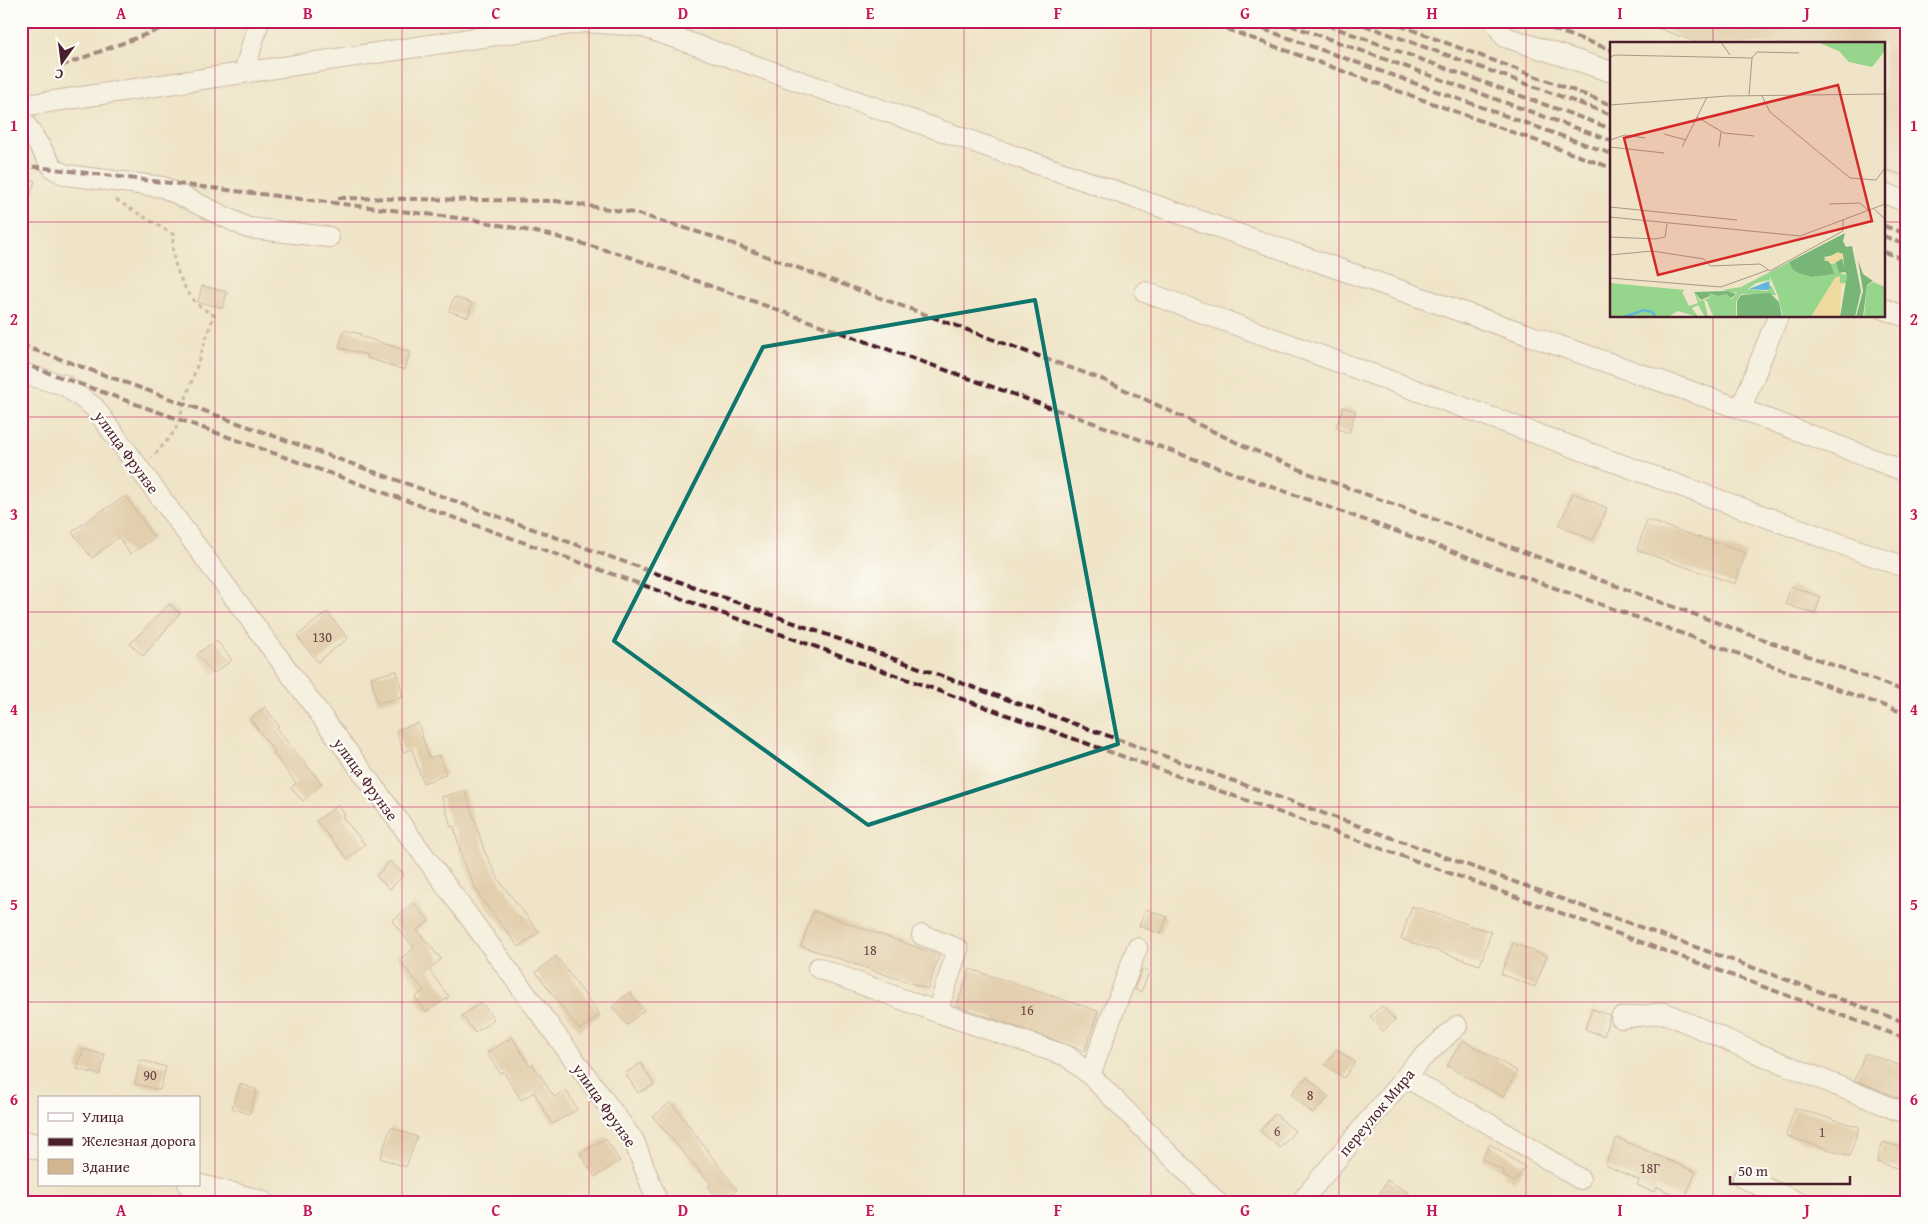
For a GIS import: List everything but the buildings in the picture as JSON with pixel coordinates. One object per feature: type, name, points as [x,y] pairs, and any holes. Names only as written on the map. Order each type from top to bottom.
[{"type":"main road","points":[[21,1143],[38,1147]]},
{"type":"main road","points":[[195,1186],[261,1203]]},
{"type":"street","points":[[244,72],[259,21]]},
{"type":"street","points":[[1494,21],[1504,37],[1610,71]]},
{"type":"street","points":[[21,106],[584,22],[641,26],[1741,409],[1907,472]]},
{"type":"street","points":[[21,117],[54,169],[66,175],[163,187],[248,228],[329,237]]},
{"type":"street","points":[[1886,194],[1907,202]]},
{"type":"street","points":[[1145,292],[1907,568]]},
{"type":"street","points":[[1886,309],[1907,317]]},
{"type":"street","points":[[1741,409],[1777,318]]},
{"type":"street","name":"улица Фрунзе","points":[[21,373],[64,385],[94,407],[634,1141],[658,1203]]},
{"type":"street","points":[[922,935],[958,949],[938,1012]]},
{"type":"street","points":[[1090,1075],[1137,948]]},
{"type":"street","points":[[818,968],[1067,1056],[1090,1075],[1218,1203]]},
{"type":"street","points":[[1621,1018],[1665,1013],[1752,1051],[1907,1114]]},
{"type":"street","name":"переулок Мира","points":[[1300,1203],[1405,1077],[1457,1026]]},
{"type":"street","points":[[1405,1077],[1493,1126],[1580,1179]]},
{"type":"street","points":[[1743,1178],[1800,1203]]},
{"type":"path","points":[[98,180],[101,191],[174,235],[171,252],[181,280],[198,304],[214,315],[175,431],[140,472]]},
{"type":"highlighted area","points":[[1035,300],[1118,744],[868,825],[614,641],[763,347]]},
{"type":"railway","points":[[61,66],[182,21]]},
{"type":"railway","points":[[1204,21],[1610,167]]},
{"type":"railway","points":[[1241,21],[1610,153]]},
{"type":"railway","points":[[1279,21],[1610,140]]},
{"type":"railway","points":[[1316,21],[1610,128]]},
{"type":"railway","points":[[1353,21],[1610,114]]},
{"type":"railway","points":[[1388,21],[1610,104]]},
{"type":"railway","points":[[1530,21],[1610,49]]},
{"type":"railway","points":[[21,165],[475,220],[550,235],[624,255],[1907,714]]},
{"type":"railway","points":[[338,198],[556,201],[635,213],[711,236],[1104,380],[1242,445],[1313,475],[1907,692]]},
{"type":"railway","points":[[1886,227],[1907,234]]},
{"type":"railway","points":[[1886,237],[1907,246]]},
{"type":"railway","points":[[1886,253],[1907,260]]},
{"type":"railway","points":[[21,345],[1907,1023]]},
{"type":"railway","points":[[21,363],[1514,896],[1907,1039]]}]
